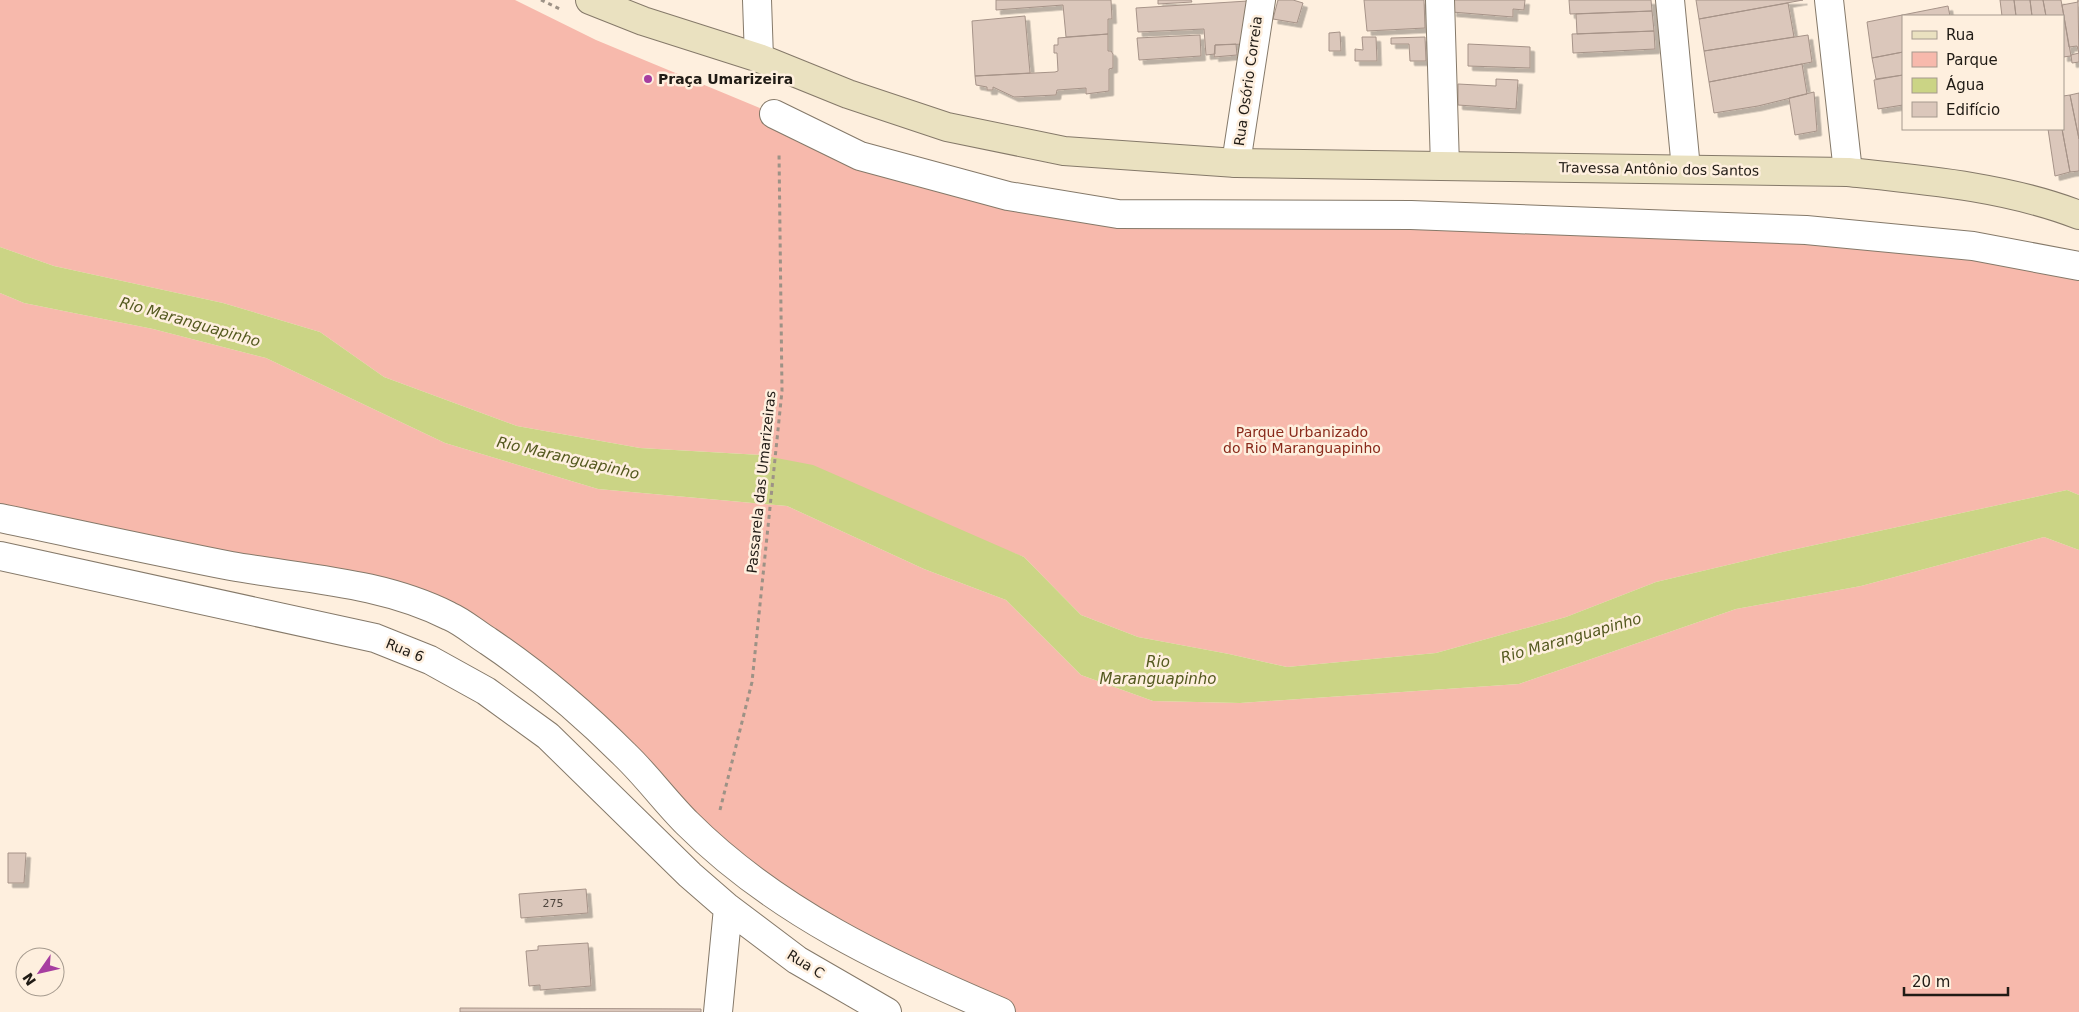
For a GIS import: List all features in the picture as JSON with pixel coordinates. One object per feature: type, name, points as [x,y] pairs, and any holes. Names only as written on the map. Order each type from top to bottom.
[{"type":"main road","name":"Travessa Antônio dos Santos","points":[[590,0],[643,21],[759,58],[848,94],[946,127],[1064,151],[1236,163],[1848,172],[1942,182],[2066,203],[2079,215]]},
{"type":"street","points":[[757,0],[759,58]]},
{"type":"street","name":"Rua Osório Correia","points":[[1236,163],[1260,0]]},
{"type":"street","points":[[1440,0],[1445,166]]},
{"type":"street","points":[[1670,0],[1686,169]]},
{"type":"street","points":[[1829,0],[1848,172]]},
{"type":"street","points":[[776,115],[860,156],[1008,196],[1118,214],[1411,215],[1806,230],[1973,246],[2079,266]]},
{"type":"street","points":[[0,518],[232,566],[382,591],[451,616],[516,660],[569,702],[626,756],[688,824],[745,874],[801,914],[858,947],[929,982],[1001,1012]]},
{"type":"street","name":"Rua 6","points":[[0,556],[375,638],[430,660],[486,692],[548,736],[690,875],[728,908]]},
{"type":"street","points":[[718,1012],[728,908]]},
{"type":"street","name":"Rua C","points":[[728,908],[797,960],[887,1012]]},
{"type":"path","name":"Passarela das Umarizeiras","points":[[711,844],[752,682],[782,391],[776,115]]},
{"type":"green space","name":"Parque Urbanizado do Rio Maranguapinho","points":[[0,0],[515,0],[596,40],[774,114],[1008,196],[1806,230],[2079,266],[2079,495],[2067,490],[1778,553],[1656,582],[1566,617],[1436,653],[1287,667],[1138,637],[1081,615],[1024,557],[761,455],[640,448],[517,426],[384,377],[320,332],[223,303],[54,266],[0,247]]},
{"type":"green space","points":[[0,293],[24,303],[153,329],[266,358],[445,443],[598,489],[787,506],[924,569],[1006,600],[1081,675],[1153,701],[1240,703],[1519,684],[1736,609],[1861,586],[2044,537],[2079,550],[2079,1012],[1001,1012],[801,914],[451,616],[0,518]]},
{"type":"water","name":"Rio Maranguapinho","points":[[0,247],[54,266],[223,303],[320,332],[384,377],[517,426],[640,448],[761,455],[813,465],[1024,557],[1081,615],[1138,637],[1287,667],[1436,653],[1566,617],[1656,582],[1778,553],[2067,490],[2079,495],[2079,550],[2044,537],[1861,586],[1736,609],[1519,684],[1240,703],[1153,701],[1081,675],[1006,600],[924,569],[787,506],[598,489],[445,443],[266,358],[153,329],[24,303],[0,293]]},
{"type":"building","points":[[996,0],[1111,0],[1112,19],[1108,19],[1108,34],[1066,37],[1063,5],[996,10]]},
{"type":"building","points":[[1158,0],[1191,0],[1192,2],[1158,4]]},
{"type":"building","points":[[1278,0],[1293,0],[1303,3],[1297,23],[1273,19]]},
{"type":"building","points":[[1364,0],[1424,0],[1425,28],[1367,31]]},
{"type":"building","points":[[1453,0],[1525,0],[1524,10],[1513,9],[1513,17],[1452,12]]},
{"type":"building","points":[[1569,0],[1651,0],[1652,11],[1570,14]]},
{"type":"building","points":[[1696,0],[1803,0],[1699,19]]},
{"type":"building","points":[[2000,0],[2014,0],[2016,15],[2002,15]]},
{"type":"building","points":[[2014,0],[2030,0],[2032,15],[2016,15]]},
{"type":"building","points":[[2030,0],[2043,0],[2046,15],[2032,15]]},
{"type":"building","points":[[2043,0],[2061,0],[2064,15],[2046,15]]},
{"type":"building","points":[[2078,0],[2079,52],[2077,46],[2069,47],[2062,5],[2078,2]]},
{"type":"building","points":[[1248,1],[1246,44],[1215,45],[1215,54],[1206,55],[1204,29],[1138,32],[1136,8]]},
{"type":"building","points":[[1788,3],[1794,37],[1704,51],[1699,19]]},
{"type":"building","points":[[1948,6],[1950,15],[1902,15]]},
{"type":"building","points":[[1652,11],[1654,31],[1577,34],[1576,14]]},
{"type":"building","points":[[1902,15],[1902,52],[1872,58],[1867,22]]},
{"type":"building","points":[[1025,16],[1030,73],[975,76],[972,21]]},
{"type":"building","points":[[2064,17],[2071,56],[2064,57]]},
{"type":"building","points":[[1654,31],[1655,49],[1573,53],[1572,34]]},
{"type":"building","points":[[1340,32],[1341,51],[1329,51],[1329,33]]},
{"type":"building","points":[[1108,34],[1108,51],[1111,51],[1113,54],[1113,68],[1109,69],[1109,91],[1086,94],[1086,88],[1057,90],[1056,95],[1014,97],[993,87],[993,90],[987,90],[987,87],[976,85],[975,76],[1058,71],[1057,53],[1054,53],[1054,45],[1058,45],[1058,38]]},
{"type":"building","points":[[1200,35],[1201,56],[1139,60],[1137,38]]},
{"type":"building","points":[[1808,35],[1812,62],[1709,82],[1704,51]]},
{"type":"building","points":[[1362,37],[1376,37],[1377,61],[1355,61],[1355,49],[1363,50]]},
{"type":"building","points":[[1425,37],[1426,61],[1410,61],[1409,44],[1391,44],[1391,38]]},
{"type":"building","points":[[1236,44],[1237,55],[1214,57],[1215,45]]},
{"type":"building","points":[[1468,44],[1530,47],[1530,68],[1468,66]]},
{"type":"building","points":[[1902,52],[1902,75],[1876,79],[1872,58]]},
{"type":"building","points":[[2079,53],[2079,62],[2072,63],[2071,55]]},
{"type":"building","points":[[1802,64],[1807,94],[1758,106],[1714,113],[1709,82]]},
{"type":"building","points":[[1902,75],[1902,105],[1878,109],[1874,80]]},
{"type":"building","points":[[1496,79],[1518,80],[1516,109],[1458,105],[1458,84],[1496,86]]},
{"type":"building","points":[[1814,92],[1817,131],[1795,135],[1789,98]]},
{"type":"building","points":[[2079,93],[2079,139],[2070,95]]},
{"type":"building","points":[[2070,95],[2079,139],[2079,171],[2070,172],[2062,130],[2064,130],[2064,96]]},
{"type":"building","points":[[2048,130],[2062,130],[2070,172],[2055,176]]},
{"type":"building","points":[[8,853],[26,853],[24,883],[8,883]]},
{"type":"building","points":[[586,889],[588,913],[521,918],[519,894]]},
{"type":"building","points":[[588,943],[591,986],[540,990],[540,985],[529,986],[526,951],[538,950],[538,946]]},
{"type":"building","points":[[460,1008],[701,1009],[701,1012],[460,1012]]},
{"type":"place","name":"Praça Umarizeira","points":[[648,79]]}]
